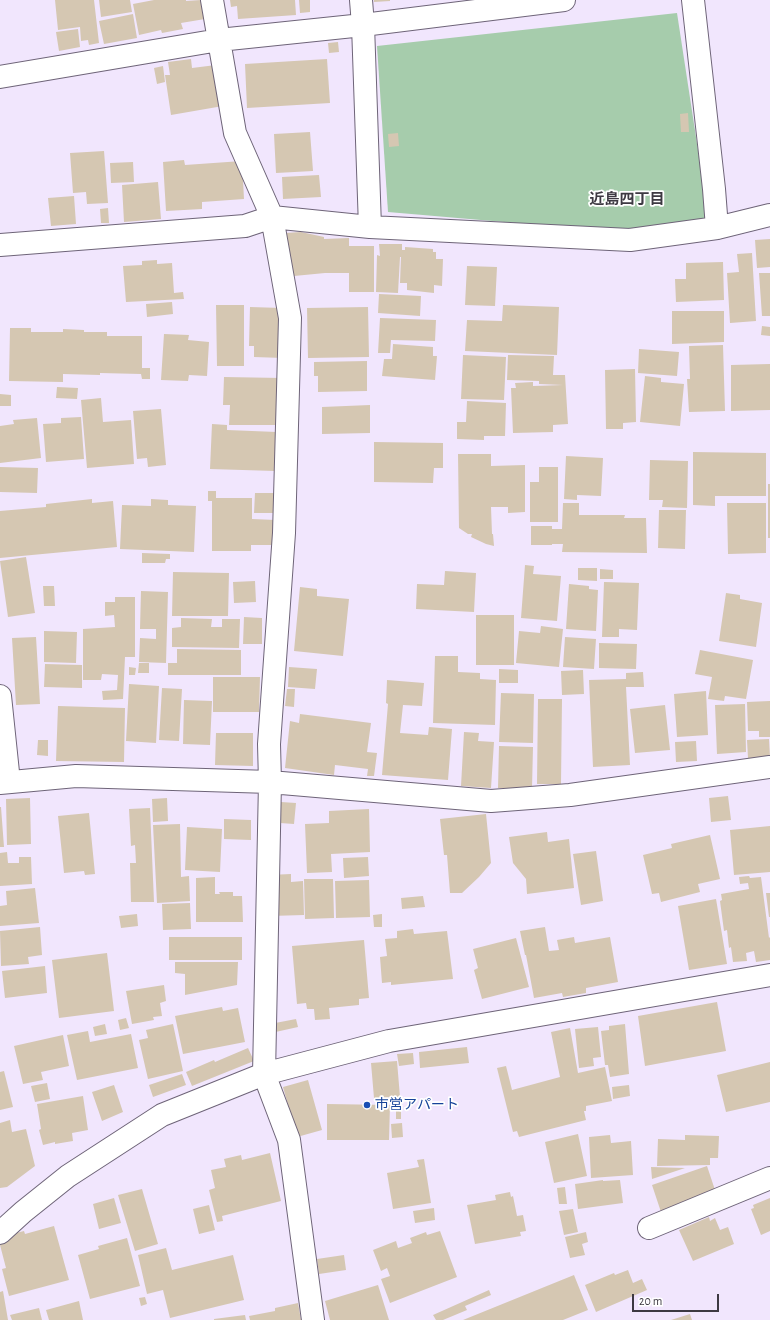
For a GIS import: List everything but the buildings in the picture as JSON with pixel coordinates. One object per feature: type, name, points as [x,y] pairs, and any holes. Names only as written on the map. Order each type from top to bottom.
[{"type":"street","points":[[212,0],[235,133],[272,217],[290,318],[284,533],[268,744],[270,782],[264,1074],[289,1140],[313,1320]]},
{"type":"street","points":[[361,0],[370,227]]},
{"type":"street","points":[[0,77],[219,40],[363,25],[564,0]]},
{"type":"street","points":[[693,0],[717,228]]},
{"type":"street","points":[[0,245],[245,226],[272,217],[370,227],[630,240],[717,228],[770,215]]},
{"type":"street","points":[[0,696],[5,783],[76,776],[270,782],[491,801],[570,796],[770,767]]},
{"type":"street","points":[[0,1233],[23,1212],[68,1176],[162,1115],[264,1074],[389,1042],[770,975]]},
{"type":"street","points":[[649,1228],[770,1178]]},
{"type":"green space","points":[[677,13],[709,222],[632,233],[388,212],[377,46]]},
{"type":"place","name":"市営アパート","points":[[367,1105]]},
{"type":"district","name":"近島四丁目","points":[[627,199]]}]
